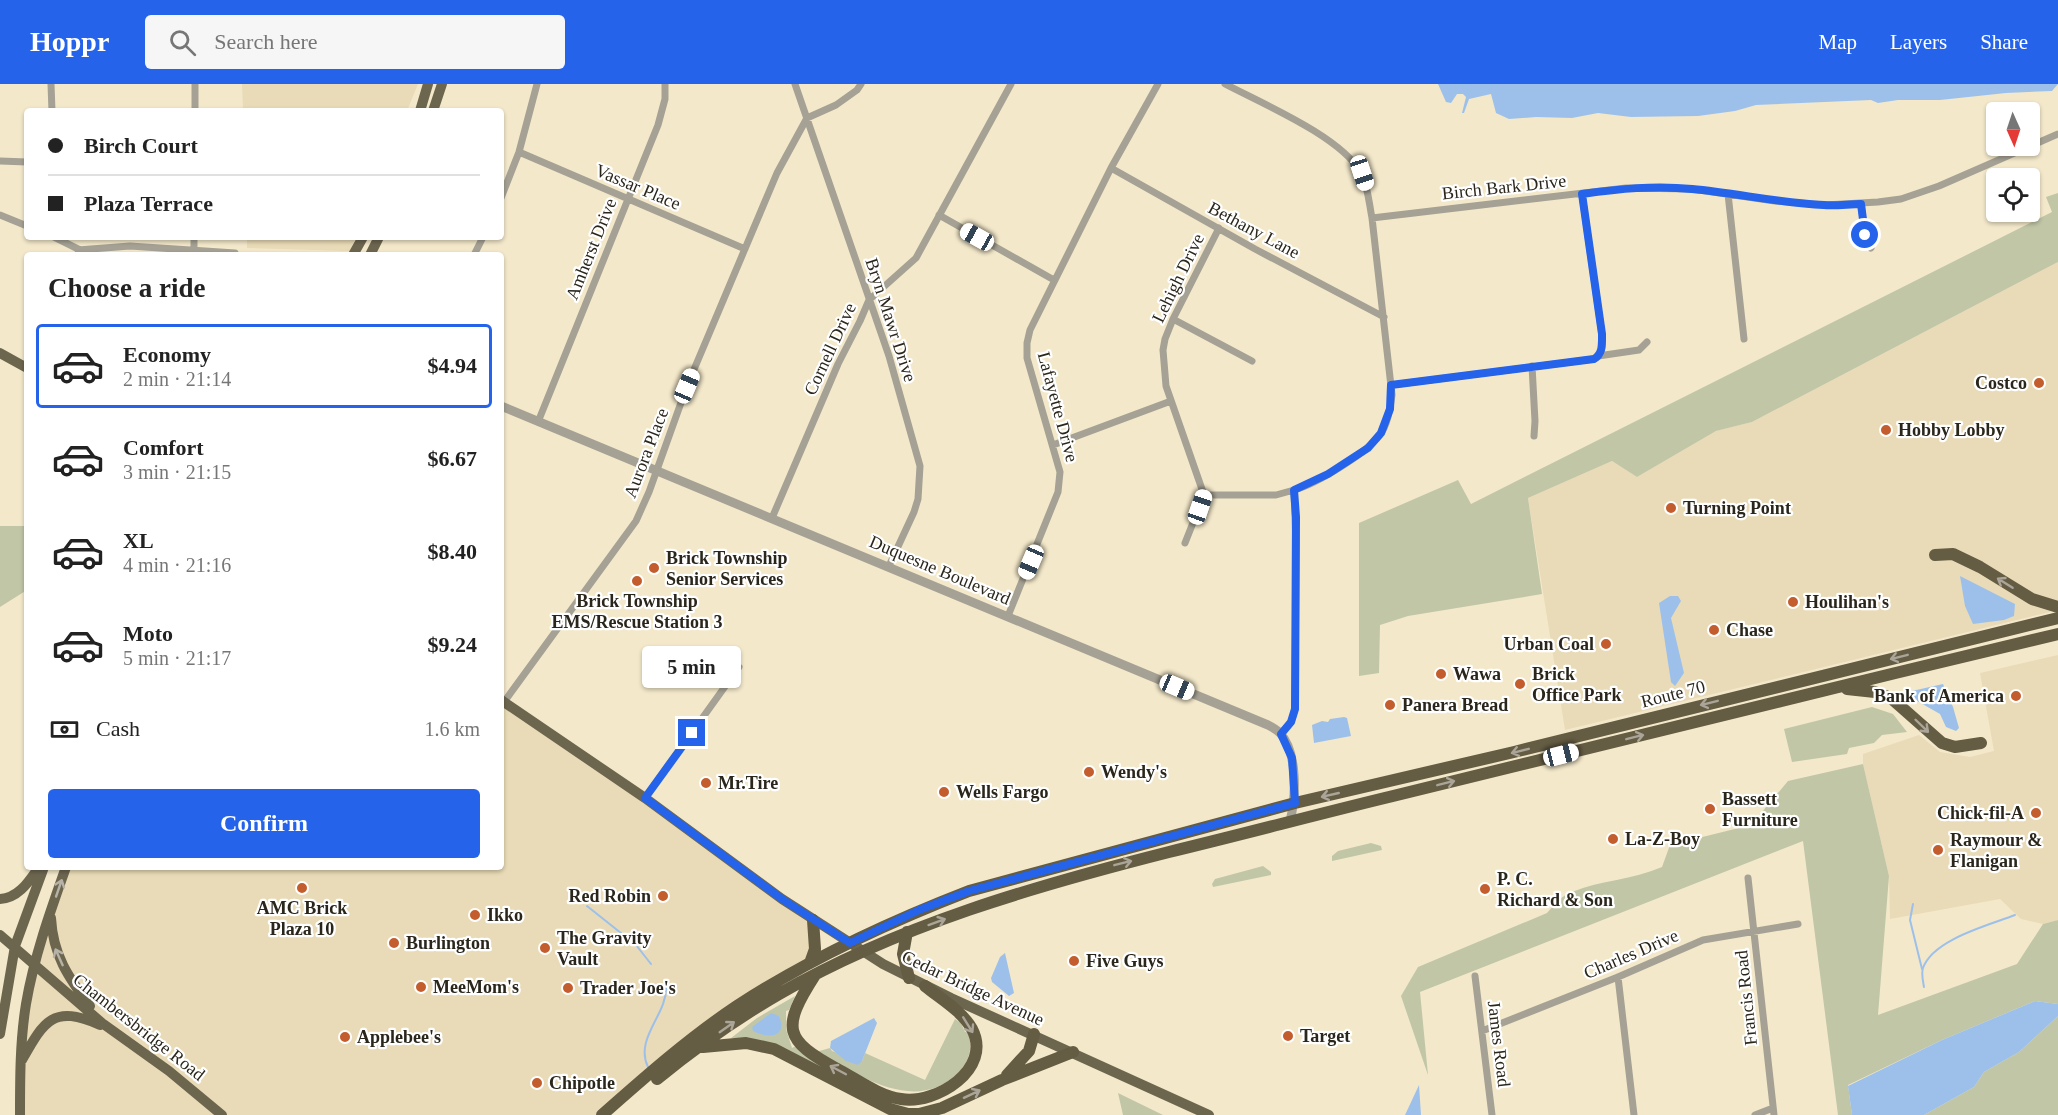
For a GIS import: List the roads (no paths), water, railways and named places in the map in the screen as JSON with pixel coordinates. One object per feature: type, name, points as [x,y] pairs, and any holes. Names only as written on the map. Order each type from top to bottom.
[{"type":"highway","points":[[1935,555],[1953,554],[1980,567],[2032,599],[2058,607]]},
{"type":"highway","name":"Route 70","points":[[813,968],[850,943],[919,910],[969,891],[1295,803],[1514,752],[2058,618]]},
{"type":"highway","name":"Route 70","points":[[864,952],[907,932],[989,903],[1108,867],[2058,634]]},
{"type":"highway","points":[[1834,688],[1875,692],[1891,698],[1942,744],[1955,747],[1981,743]]},
{"type":"highway","points":[[813,920],[815,949],[813,968],[794,1012],[792,1024],[800,1046],[812,1055],[884,1094],[900,1099],[916,1100],[932,1097],[946,1090],[959,1081],[968,1070],[975,1056],[976,1044],[971,1029],[962,1016],[925,986]]},
{"type":"highway","points":[[907,932],[903,954],[909,978]]},
{"type":"highway","points":[[602,1115],[693,1039],[735,1008],[813,968],[864,952]]},
{"type":"highway","points":[[615,1115],[699,1047],[813,968]]},
{"type":"highway","points":[[1002,1080],[1029,1051],[1034,1034]]},
{"type":"highway","points":[[699,1047],[730,1043],[761,1045],[787,1055],[890,1109],[908,1114],[919,1114],[942,1108],[1002,1080],[1073,1052]]},
{"type":"main road","points":[[421,108],[428,84]]},
{"type":"main road","points":[[434,108],[442,84]]},
{"type":"main road","points":[[0,353],[24,366]]},
{"type":"main road","name":"Cedar Bridge Avenue","points":[[504,702],[645,798],[774,894],[864,952],[925,986],[1209,1115]]},
{"type":"main road","points":[[0,899],[5,899],[20,891],[37,870]]},
{"type":"main road","points":[[0,1034],[15,946],[43,870]]},
{"type":"main road","points":[[20,1115],[20,1063],[26,1003],[35,964],[65,870]]},
{"type":"main road","points":[[51,910],[54,945],[59,959],[102,1023]]},
{"type":"main road","name":"Chambersbridge Road","points":[[0,934],[102,1023],[169,1071],[222,1115]]},
{"type":"main road","points":[[20,1063],[38,1031],[45,1023],[57,1017],[81,1017],[114,1032]]},
{"type":"street","points":[[51,84],[52,108]]},
{"type":"street","points":[[195,84],[195,108]]},
{"type":"street","points":[[504,190],[519,152],[537,84]]},
{"type":"street","name":"Amherst Drive","points":[[538,422],[658,126],[665,99],[666,84]]},
{"type":"street","name":"Bryn Mawr Drive","points":[[795,84],[889,356],[920,466],[918,499],[914,512],[889,566]]},
{"type":"street","points":[[807,118],[836,105],[861,84]]},
{"type":"street","name":"Cornell Drive","points":[[772,518],[838,364],[869,300],[916,258],[1011,84]]},
{"type":"street","name":"Lafayette Drive","points":[[1008,616],[1058,492],[1060,472],[1030,371],[1027,343],[1030,330],[1112,168],[1158,84]]},
{"type":"street","points":[[1185,543],[1204,495],[1276,495],[1294,490],[1328,474],[1368,448],[1381,433],[1390,409],[1391,385],[1384,317],[1372,218],[1362,173],[1337,146],[1314,131],[1225,84]]},
{"type":"street","name":"Aurora Place","points":[[504,700],[636,521],[657,471],[687,386],[777,173],[807,118]]},
{"type":"street","name":"Birch Bark Drive","points":[[1372,218],[1626,188],[1665,187],[1825,205],[1861,204],[1901,199],[1939,186],[2058,135]]},
{"type":"street","name":"Vassar Place","points":[[519,152],[745,249]]},
{"type":"street","points":[[0,161],[24,162]]},
{"type":"street","name":"Bethany Lane","points":[[1112,168],[1384,317]]},
{"type":"street","points":[[1582,194],[1602,334],[1601,352],[1598,357]]},
{"type":"street","points":[[1728,194],[1744,339]]},
{"type":"street","points":[[1861,204],[1865,235],[1871,248]]},
{"type":"street","points":[[0,215],[24,225]]},
{"type":"street","points":[[939,215],[1054,280]]},
{"type":"street","name":"Lehigh Drive","points":[[1204,495],[1166,386],[1163,350],[1173,319],[1219,228]]},
{"type":"street","points":[[60,240],[83,252]]},
{"type":"street","points":[[78,250],[130,246],[185,252]]},
{"type":"street","points":[[1173,319],[1252,361]]},
{"type":"street","points":[[1391,385],[1594,359],[1639,350],[1647,342]]},
{"type":"street","points":[[1532,366],[1534,436]]},
{"type":"street","points":[[1053,445],[1172,401]]},
{"type":"street","name":"Duquesne Boulevard","points":[[504,407],[1268,725],[1281,734]]},
{"type":"street","points":[[1290,821],[1295,803],[1292,758],[1281,734],[1291,722],[1295,709],[1296,517],[1294,490]]},
{"type":"street","points":[[645,798],[739,667]]},
{"type":"street","name":"Francis Road","points":[[1748,878],[1773,1112]]},
{"type":"street","name":"Charles Drive","points":[[1482,1031],[1618,977],[1703,940],[1798,924]]},
{"type":"street","name":"James Road","points":[[1475,976],[1492,1115]]},
{"type":"street","points":[[1618,977],[1634,1115]]},
{"type":"street","points":[[1755,1115],[1773,1112]]},
{"type":"water","points":[[1438,84],[2058,84],[2052,91],[1878,103],[1871,100],[1756,105],[1735,111],[1698,116],[1631,117],[1598,113],[1572,118],[1509,119],[1496,113],[1491,94],[1469,99],[1462,113],[1466,97],[1463,94],[1457,94],[1451,103],[1446,102]]},
{"type":"water","points":[[1960,576],[2015,604],[2014,616],[2004,620],[1973,624],[1965,606]]},
{"type":"water","points":[[1670,596],[1678,596],[1681,601],[1671,618],[1684,673],[1675,686],[1671,682],[1659,603]]},
{"type":"water","points":[[1943,684],[1959,728],[1956,731],[1946,727],[1940,714],[1903,693]]},
{"type":"water","points":[[1347,718],[1351,736],[1314,743],[1312,725]]},
{"type":"water","points":[[1005,953],[1014,993],[1009,996],[992,982],[991,978],[1000,957]]},
{"type":"water","points":[[2035,1001],[2058,1004],[2058,1016],[2019,1052],[1984,1072],[1974,1087],[1924,1115],[1852,1115],[1848,1086],[1942,1040]]},
{"type":"water","points":[[771,1013],[779,1016],[781,1029],[779,1033],[770,1036],[753,1031],[752,1027]]},
{"type":"water","points":[[874,1018],[877,1023],[862,1061],[858,1065],[846,1061],[830,1048],[831,1041]]},
{"type":"water","points":[[1419,1085],[1421,1115],[1405,1115]]},
{"type":"waterway","points":[[1913,904],[1910,920],[1922,969]]},
{"type":"waterway","points":[[587,906],[636,945],[651,964]]},
{"type":"waterway","points":[[1924,987],[1923,968],[1938,949],[1963,934],[2015,915]]},
{"type":"waterway","points":[[648,1067],[645,1046],[662,1006],[666,986]]},
{"type":"place","name":"Costco","points":[[2039,383]]},
{"type":"place","name":"Hobby Lobby","points":[[1886,430]]},
{"type":"place","name":"Turning Point","points":[[1671,508]]},
{"type":"place","name":"Brick Township Senior Services","points":[[654,568]]},
{"type":"place","name":"Brick Township EMS/Rescue Station 3","points":[[637,581]]},
{"type":"place","name":"Houlihan's","points":[[1793,602]]},
{"type":"place","name":"Chase","points":[[1714,630]]},
{"type":"place","name":"Urban Coal","points":[[1606,644]]},
{"type":"place","name":"Wawa","points":[[1441,674]]},
{"type":"place","name":"Brick Office Park","points":[[1520,684]]},
{"type":"place","name":"Bank of America","points":[[2016,696]]},
{"type":"place","name":"Panera Bread","points":[[1390,705]]},
{"type":"place","name":"Wendy's","points":[[1089,772]]},
{"type":"place","name":"Mr.Tire","points":[[706,783]]},
{"type":"place","name":"Wells Fargo","points":[[944,792]]},
{"type":"place","name":"Bassett Furniture","points":[[1710,809]]},
{"type":"place","name":"Chick-fil-A","points":[[2036,813]]},
{"type":"place","name":"La-Z-Boy","points":[[1613,839]]},
{"type":"place","name":"Raymour & Flanigan","points":[[1938,850]]},
{"type":"place","name":"AMC Brick Plaza 10","points":[[302,888]]},
{"type":"place","name":"P. C. Richard & Son","points":[[1485,889]]},
{"type":"place","name":"Red Robin","points":[[663,896]]},
{"type":"place","name":"Ikko","points":[[475,915]]},
{"type":"place","name":"Burlington","points":[[394,943]]},
{"type":"place","name":"The Gravity Vault","points":[[545,948]]},
{"type":"place","name":"Five Guys","points":[[1074,961]]},
{"type":"place","name":"MeeMom's","points":[[421,987]]},
{"type":"place","name":"Trader Joe's","points":[[568,988]]},
{"type":"place","name":"Target","points":[[1288,1036]]},
{"type":"place","name":"Applebee's","points":[[345,1037]]},
{"type":"place","name":"Chipotle","points":[[537,1083]]}]
